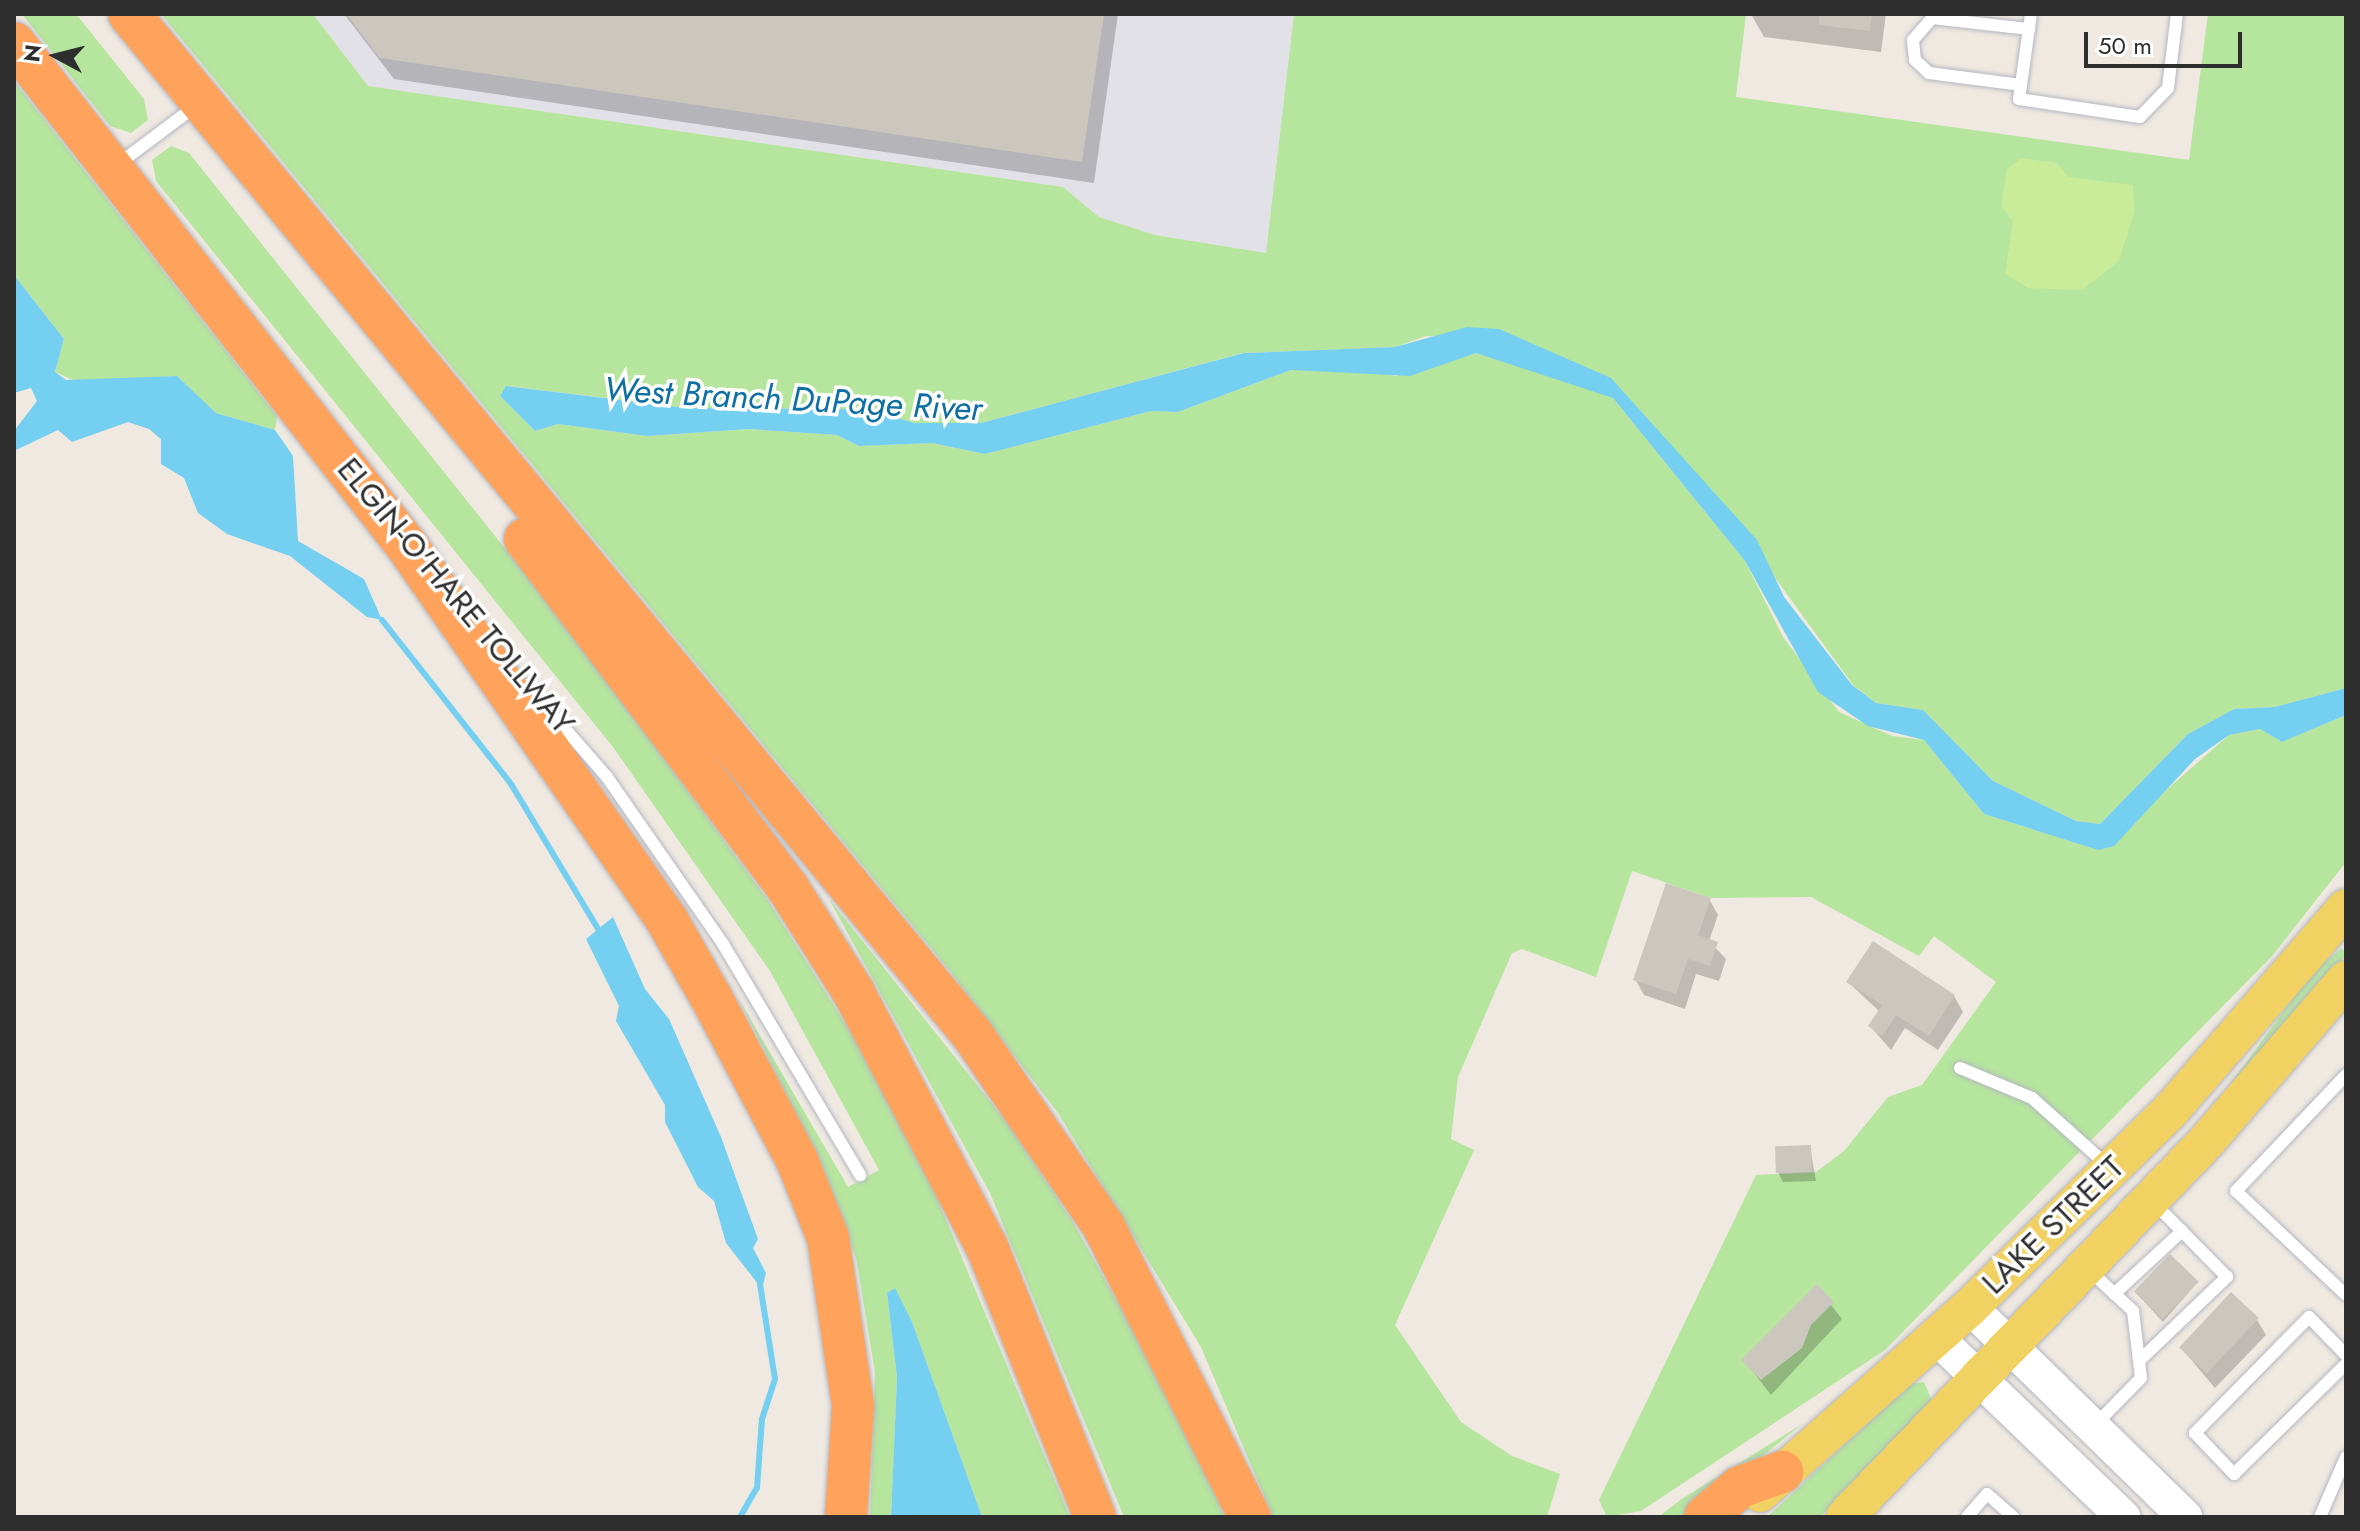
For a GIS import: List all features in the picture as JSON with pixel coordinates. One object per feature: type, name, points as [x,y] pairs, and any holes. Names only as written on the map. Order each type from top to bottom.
[{"type":"highway","points":[[105,14],[559,582],[788,888],[938,1143],[1095,1517]]},
{"type":"highway","points":[[129,14],[972,1034],[1104,1227],[1250,1517]]},
{"type":"highway","name":"ELGIN-O'HARE TOLLWAY","points":[[14,43],[407,546]]},
{"type":"highway","points":[[407,546],[668,922],[797,1160],[828,1238],[849,1348],[846,1517]]},
{"type":"highway","points":[[1705,1517],[1740,1487],[1782,1472]]},
{"type":"main road","name":"LAKE STREET","points":[[1735,1517],[1970,1307],[2174,1107],[2346,910]]},
{"type":"main road","name":"LAKE STREET","points":[[1845,1517],[2010,1350],[2151,1200],[2346,980]]},
{"type":"main road","points":[[1970,1307],[2010,1350],[2185,1517]]},
{"type":"main road","points":[[1936,1337],[2123,1517]]},
{"type":"lane","points":[[2031,14],[2019,99],[2140,117],[2168,88],[2177,14]]},
{"type":"lane","points":[[2021,85],[1929,73],[1915,60],[1913,40],[1932,18],[2029,29]]},
{"type":"lane","points":[[113,167],[185,114]]},
{"type":"lane","name":"ELGIN-O'HARE TOLLWAY","points":[[407,546],[607,777],[723,944],[860,1175]]},
{"type":"lane","points":[[1960,1068],[2032,1098],[2110,1168]]},
{"type":"lane","points":[[2346,1075],[2236,1191],[2346,1295]]},
{"type":"lane","points":[[2139,1361],[2227,1277],[2151,1200]]},
{"type":"lane","points":[[2114,1294],[2182,1231]]},
{"type":"lane","points":[[2087,1268],[2133,1311],[2141,1378],[2091,1428]]},
{"type":"lane","points":[[2346,1355],[2309,1317],[2195,1433],[2234,1474],[2346,1364]]},
{"type":"lane","points":[[2320,1517],[2346,1457]]},
{"type":"lane","points":[[1967,1517],[1987,1494],[2013,1517]]},
{"type":"shaded area","points":[[313,14],[1294,14],[1266,253],[1155,235],[1099,217],[1063,187],[368,86]]},
{"type":"green space","points":[[22,14],[76,14],[144,99],[148,120],[131,133],[110,126]]},
{"type":"green space","points":[[161,14],[313,14],[368,86],[1063,187],[1099,217],[1155,235],[1266,253],[1294,14],[1746,14],[1736,97],[2189,160],[2208,14],[2346,14],[2346,688],[2275,707],[2234,709],[2188,734],[2100,824],[2076,821],[1993,781],[1923,710],[1876,703],[1853,685],[1720,502],[1611,378],[1508,338],[1426,336],[1395,347],[1243,353],[981,423],[914,423],[867,409],[686,408],[507,386],[500,396],[535,431],[558,424],[647,436],[749,429],[837,435],[859,446],[932,443],[985,454],[1151,411],[1178,412],[1291,370],[1343,367],[1396,376],[1476,353],[1517,363],[1613,398],[1745,561],[1783,637],[1839,712],[1892,736],[1924,740],[1984,814],[2098,850],[2229,735],[2260,729],[2282,742],[2346,715],[2346,862],[2272,956],[1885,1350],[1641,1511],[1607,1517],[1599,1500],[1756,1175],[1816,1172],[1844,1151],[1888,1097],[1922,1085],[1996,982],[1934,936],[1919,956],[1811,897],[1711,898],[1632,871],[1596,977],[1522,949],[1512,953],[1458,1077],[1451,1139],[1474,1150],[1395,1325],[1461,1422],[1512,1456],[1560,1474],[1547,1517],[1273,1517],[1201,1347],[1058,1113],[949,970]]},
{"type":"green space","points":[[14,81],[277,416],[275,430],[216,413],[177,376],[80,383],[55,372],[64,339],[14,275]]},
{"type":"green space","points":[[171,146],[189,153],[563,621],[767,899],[853,1036],[929,1179],[1070,1517],[982,1517],[912,1322],[887,1293],[897,1377],[891,1517],[870,1517],[875,1372],[856,1258],[823,1167],[737,996],[848,1187],[879,1170],[770,971],[613,747],[156,181],[152,160]]},
{"type":"green space","points":[[2022,158],[2057,163],[2069,177],[2133,185],[2134,212],[2119,261],[2082,290],[2028,288],[2005,274],[2013,221],[2001,206],[2007,169]]},
{"type":"green space","points":[[829,899],[1009,1125],[1073,1222],[1175,1406],[1225,1517],[1124,1517],[990,1193]]},
{"type":"green space","points":[[2342,948],[2346,955],[2199,1127],[2313,971]]},
{"type":"green space","points":[[1924,1382],[1932,1401],[1820,1517],[1767,1517],[1910,1384]]},
{"type":"green space","points":[[1802,1424],[1687,1517],[1658,1517],[1683,1498]]},
{"type":"water","points":[[14,275],[64,339],[55,372],[66,380],[177,376],[216,413],[275,430],[293,456],[298,541],[364,579],[382,620],[367,617],[290,556],[227,534],[198,513],[184,478],[161,464],[161,439],[149,429],[128,422],[72,442],[58,430],[14,451],[14,431],[37,401],[31,388],[14,393]]},
{"type":"water","points":[[1467,327],[1499,329],[1611,378],[1757,540],[1784,597],[1852,685],[1876,703],[1923,710],[1993,781],[2076,821],[2100,824],[2188,734],[2234,709],[2275,707],[2346,688],[2346,715],[2282,742],[2260,729],[2229,735],[2195,759],[2114,846],[2098,850],[1984,814],[1924,740],[1868,726],[1818,692],[1745,561],[1613,398],[1476,353],[1410,376],[1291,370],[1178,412],[1151,411],[985,454],[932,443],[859,446],[837,435],[749,429],[647,436],[558,424],[535,431],[500,396],[506,386],[686,408],[867,409],[914,423],[981,423],[1244,353],[1395,347]]},
{"type":"water","points":[[613,917],[645,989],[669,1019],[721,1137],[758,1239],[753,1248],[766,1273],[762,1289],[726,1243],[714,1201],[698,1187],[665,1122],[665,1105],[616,1021],[619,1006],[586,939]]},
{"type":"water","points":[[895,1288],[912,1322],[982,1517],[891,1517],[897,1377],[887,1293]]},
{"type":"building","points":[[346,14],[1104,14],[1082,162],[380,58]]},
{"type":"building","points":[[1819,14],[1872,14],[1870,31],[1819,25]]},
{"type":"building","points":[[1666,883],[1711,898],[1698,935],[1718,942],[1710,966],[1688,959],[1676,994],[1633,980]]},
{"type":"building","points":[[1873,941],[1955,995],[1929,1036],[1896,1015],[1882,1036],[1868,1026],[1882,1005],[1846,982]]},
{"type":"building","points":[[1811,1145],[1812,1172],[1776,1173],[1775,1146]]},
{"type":"building","points":[[2170,1254],[2199,1282],[2163,1319],[2134,1291]]},
{"type":"building","points":[[1817,1284],[1834,1302],[1811,1325],[1802,1348],[1761,1380],[1741,1360]]},
{"type":"building","points":[[2231,1292],[2259,1318],[2207,1373],[2179,1348]]},
{"type":"waterway","points":[[382,620],[511,784],[600,932]]},
{"type":"waterway","points":[[740,1517],[757,1488],[762,1419],[775,1379],[760,1284]]},
{"type":"water label","name":"West Branch DuPage River","points":[[793,399]]}]
